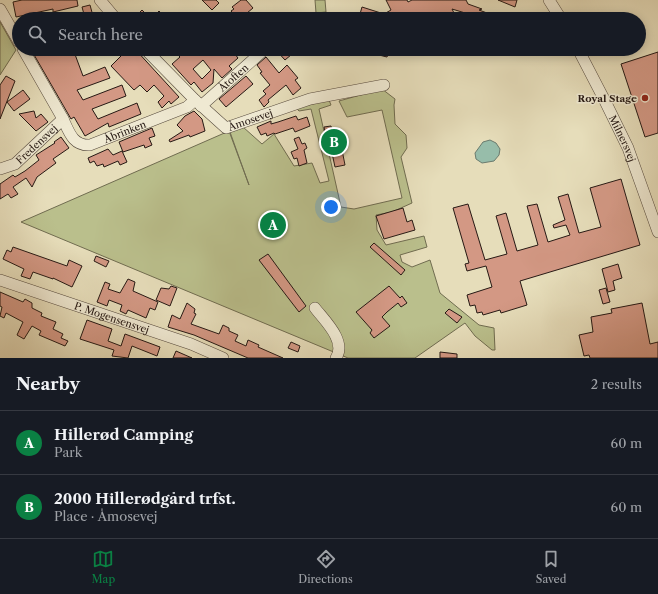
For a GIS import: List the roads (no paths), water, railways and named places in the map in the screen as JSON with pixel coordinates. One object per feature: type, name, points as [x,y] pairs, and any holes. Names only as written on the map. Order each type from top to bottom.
[{"type":"street","points":[[100,0],[110,12]]},
{"type":"street","points":[[549,0],[557,12]]},
{"type":"street","points":[[0,10],[12,30]]},
{"type":"street","name":"Fredensvej","points":[[0,169],[15,164],[63,119],[27,56]]},
{"type":"street","name":"Åmosevej","points":[[152,56],[198,103],[226,128],[310,99],[384,85]]},
{"type":"street","name":"Åtoften","points":[[198,103],[256,56]]},
{"type":"street","name":"Milnersvej","points":[[582,56],[628,148],[658,232]]},
{"type":"street","name":"Åbrinken","points":[[63,119],[73,139],[79,144],[90,145],[198,103]]},
{"type":"street","name":"P. Mogensensvej","points":[[0,280],[191,344],[222,358]]},
{"type":"street","points":[[315,308],[338,342],[339,348],[336,358]]},
{"type":"place","name":"Royal Stage","points":[[645,98]]},
{"type":"place","name":"2000 Hillerødgård trfst.","points":[[334,142]]},
{"type":"place","name":"Hillerød Camping","points":[[273,225]]}]
